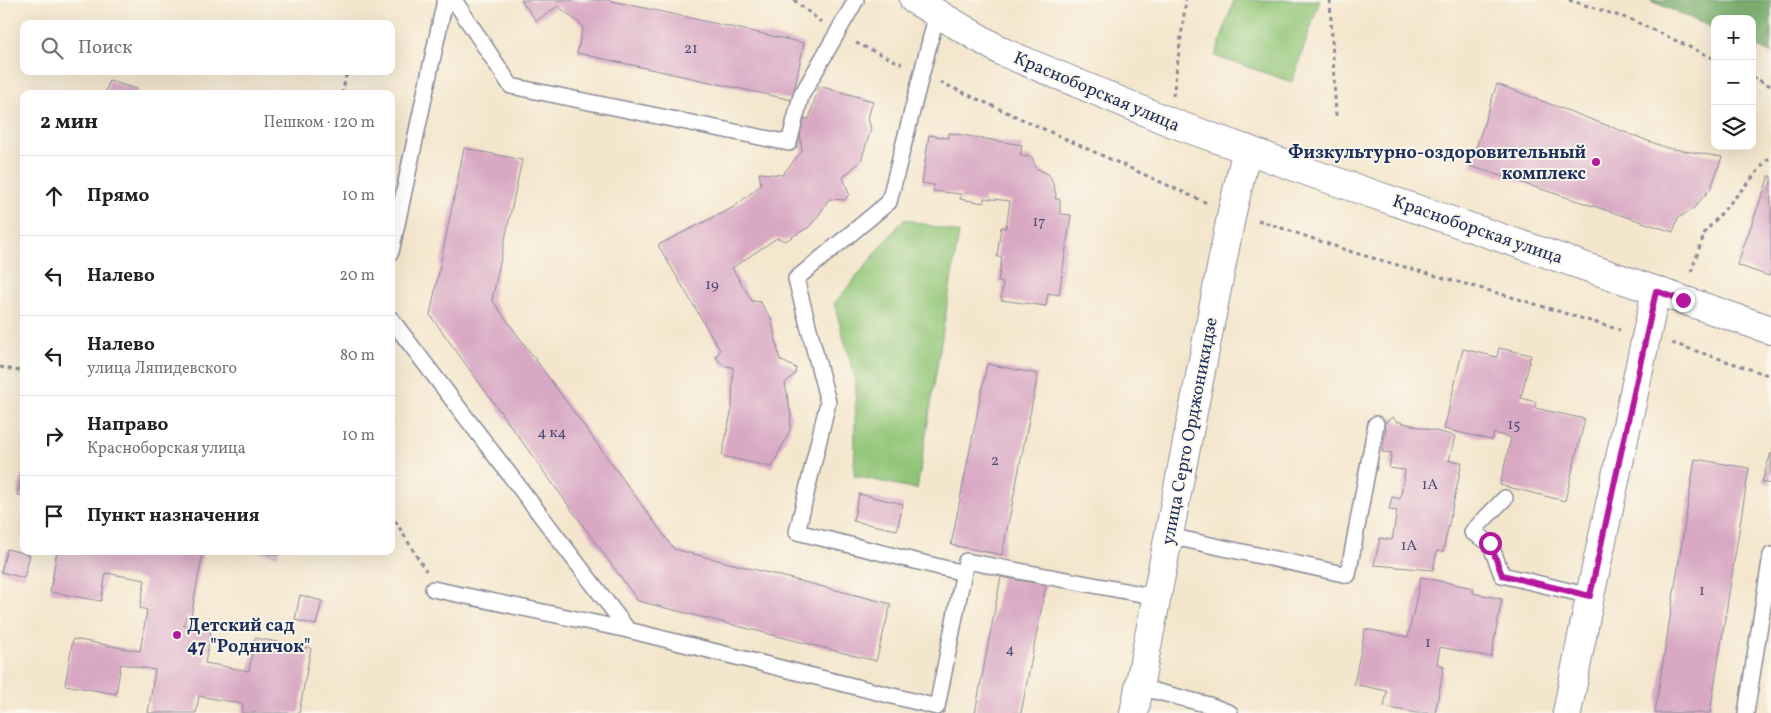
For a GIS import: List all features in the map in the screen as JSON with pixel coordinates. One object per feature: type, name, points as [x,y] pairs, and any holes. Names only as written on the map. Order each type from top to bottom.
[{"type":"street","name":"Красноборская улица","points":[[925,7],[1003,52],[1170,122],[1771,330]]},
{"type":"street","name":"улица Серго Орджоникидзе","points":[[1136,700],[1232,212],[1247,150]]},
{"type":"street","points":[[1567,713],[1590,596],[1656,291]]},
{"type":"lane","points":[[395,234],[446,0]]},
{"type":"lane","points":[[454,0],[510,86],[789,143],[801,96],[856,0]]},
{"type":"lane","points":[[925,7],[921,73],[888,202],[796,278],[828,402],[797,532],[964,573]]},
{"type":"lane","points":[[395,324],[628,630]]},
{"type":"lane","points":[[1169,536],[1348,574],[1376,424]]},
{"type":"lane","points":[[1505,498],[1472,532],[1490,543],[1502,575],[1590,596]]},
{"type":"lane","points":[[1746,713],[1771,555]]},
{"type":"lane","points":[[432,589],[628,630],[936,706],[966,561],[1157,597]]},
{"type":"lane","points":[[1136,700],[1209,705],[1230,713]]},
{"type":"path","points":[[794,0],[836,34],[1203,202],[1355,253],[1515,298],[1646,338],[1670,342],[1771,376]]},
{"type":"path","points":[[1170,122],[1186,0]]},
{"type":"path","points":[[1330,0],[1336,116]]},
{"type":"path","points":[[1569,0],[1632,20],[1711,57]]},
{"type":"path","points":[[343,90],[346,75]]},
{"type":"path","points":[[1756,79],[1771,86]]},
{"type":"path","points":[[1691,272],[1705,232],[1771,156]]},
{"type":"path","points":[[0,367],[20,371]]},
{"type":"path","points":[[395,520],[424,565],[432,589]]},
{"type":"green space","points":[[1234,0],[1320,0],[1292,82],[1215,56]]},
{"type":"green space","points":[[1649,0],[1771,0],[1771,53],[1756,47],[1756,15],[1711,15],[1711,27]]},
{"type":"green space","points":[[904,219],[959,233],[917,489],[854,476],[856,381],[834,304]]},
{"type":"building","points":[[521,0],[608,0],[804,43],[792,100],[577,53],[583,26],[558,6],[536,21]]},
{"type":"building","points":[[109,81],[137,89],[137,90],[106,90]]},
{"type":"building","name":"Физкультурно-оздоровительный комплекс","points":[[1497,84],[1667,148],[1722,157],[1711,188],[1694,208],[1678,218],[1673,232],[1470,166]]},
{"type":"building","points":[[819,86],[873,101],[868,118],[871,129],[861,161],[843,177],[849,194],[845,200],[829,199],[809,227],[785,241],[777,238],[732,268],[752,301],[760,302],[771,318],[780,360],[796,368],[795,374],[785,383],[791,415],[790,430],[772,467],[722,456],[732,408],[733,367],[723,366],[716,357],[720,350],[658,245],[734,207],[761,185],[759,173],[782,175],[802,151],[801,118],[809,119]]},
{"type":"building","points":[[949,133],[1022,145],[1020,156],[1032,157],[1036,168],[1048,174],[1051,178],[1056,194],[1055,198],[1060,200],[1060,214],[1071,215],[1059,295],[1048,293],[1046,306],[1001,300],[1003,283],[998,282],[1002,257],[997,257],[1001,227],[1006,228],[1010,201],[984,198],[984,203],[960,199],[961,194],[933,191],[934,185],[922,183],[929,135],[948,138]]},
{"type":"building","points":[[464,148],[522,160],[492,300],[674,549],[891,604],[876,661],[638,601],[430,315]]},
{"type":"building","points":[[1769,176],[1771,176],[1771,271],[1769,276],[1737,265]]},
{"type":"building","points":[[1499,348],[1531,355],[1521,398],[1536,402],[1535,408],[1585,419],[1565,501],[1500,485],[1511,438],[1494,433],[1492,440],[1444,429],[1463,349],[1497,357]]},
{"type":"building","points":[[987,364],[1038,374],[1002,555],[951,545]]},
{"type":"building","points":[[1393,417],[1396,421],[1455,436],[1449,461],[1462,462],[1443,552],[1437,551],[1433,570],[1374,565],[1380,538],[1392,540],[1397,511],[1389,510],[1392,497],[1400,499],[1405,470],[1389,468],[1392,453],[1382,452],[1386,429],[1383,424]]},
{"type":"building","points":[[1771,453],[1771,484],[1762,482]]},
{"type":"building","points":[[1695,459],[1749,468],[1710,713],[1655,713]]},
{"type":"building","points":[[20,482],[20,495],[17,495]]},
{"type":"building","points":[[859,494],[903,504],[897,530],[853,521]]},
{"type":"building","points":[[7,549],[20,552],[20,555],[30,555],[24,578],[1,572]]},
{"type":"building","name":"Детский сад 47 \"Родничок\"","points":[[56,555],[202,555],[191,617],[186,616],[184,626],[211,631],[205,663],[249,671],[255,638],[311,648],[299,713],[242,713],[243,704],[199,696],[196,713],[148,713],[155,670],[121,664],[116,694],[65,685],[73,639],[140,651],[147,610],[140,608],[145,580],[106,573],[101,601],[50,592]]},
{"type":"building","points":[[1001,577],[1046,585],[1021,713],[975,713]]},
{"type":"building","points":[[1421,577],[1473,588],[1473,593],[1502,599],[1491,657],[1440,647],[1437,664],[1444,666],[1435,713],[1416,713],[1384,707],[1387,691],[1354,684],[1365,629],[1408,637]]},
{"type":"building","points":[[300,595],[322,601],[316,625],[295,620]]},
{"type":"place","name":"Физкультурно-оздоровительный комплекс","points":[[1596,162]]},
{"type":"place","name":"Детский сад 47 \"Родничок\"","points":[[177,635]]},
{"type":"route","points":[[1490,543],[1502,575],[1590,596],[1656,291],[1683,300]]}]
